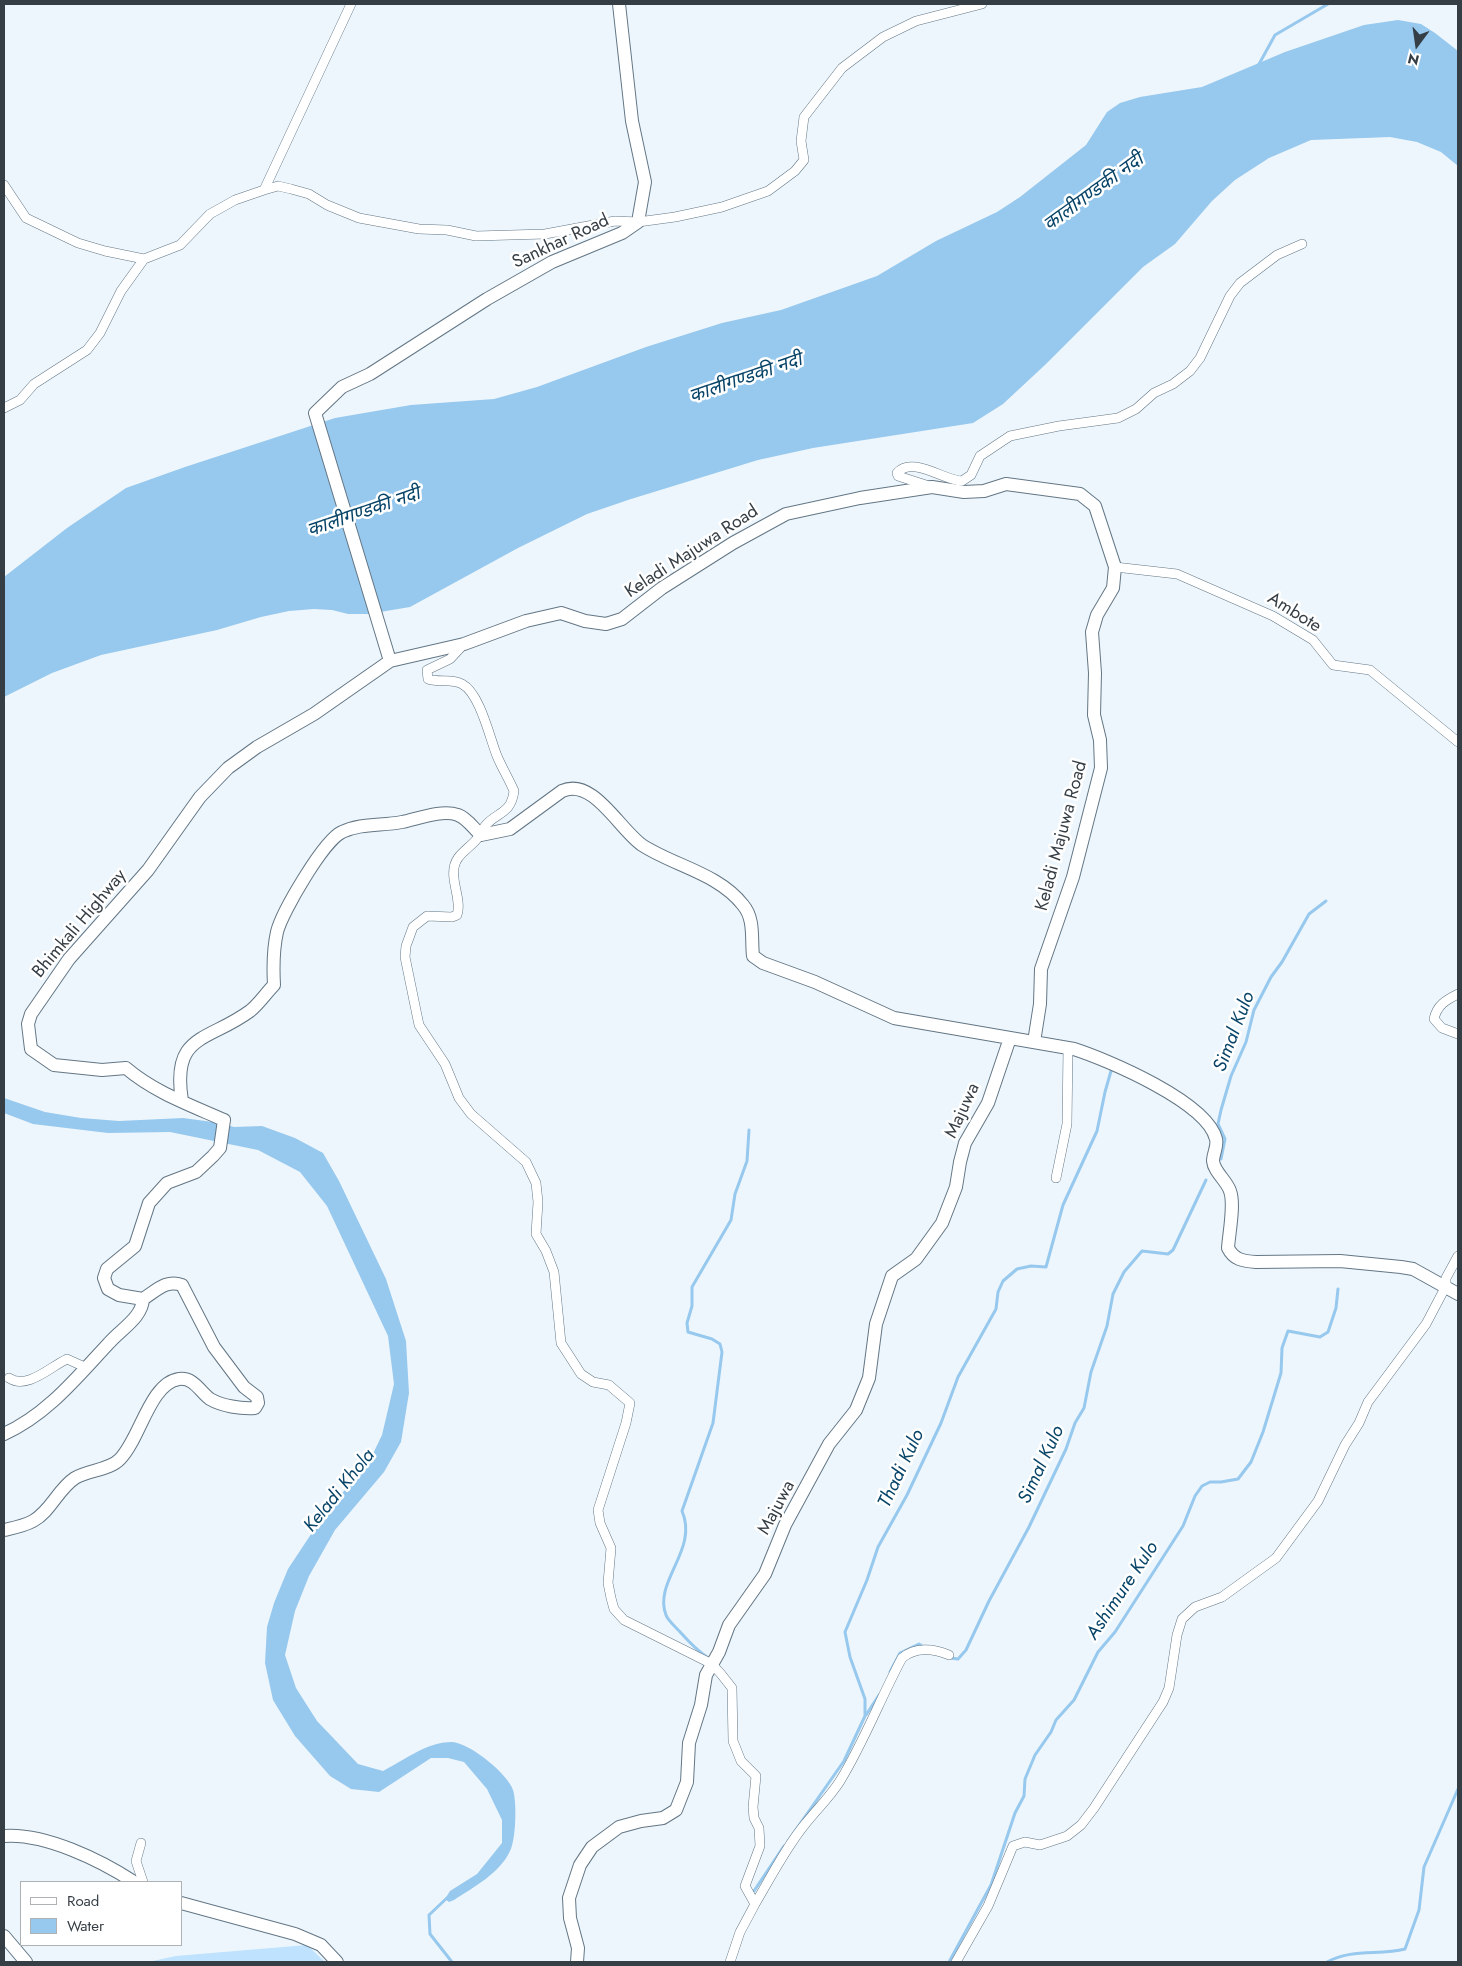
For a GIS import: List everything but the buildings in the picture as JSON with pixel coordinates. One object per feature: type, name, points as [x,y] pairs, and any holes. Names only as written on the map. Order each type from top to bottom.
[{"type":"street","points":[[264,190],[351,4]]},
{"type":"street","points":[[619,4],[632,121],[645,182],[638,222]]},
{"type":"street","points":[[4,408],[20,400],[34,384],[87,350],[100,333],[121,291],[144,259],[180,245],[210,214],[235,200],[278,186],[309,194],[327,205],[359,218],[476,236],[546,234],[615,221],[638,222],[676,217],[722,207],[768,192],[795,171],[804,160],[801,141],[804,117],[842,68],[883,37],[916,21],[982,4]]},
{"type":"street","points":[[4,185],[26,218],[78,243],[144,259]]},
{"type":"street","name":"Sankhar Road","points":[[390,661],[314,413],[342,387],[370,374],[487,299],[552,262],[622,233],[638,222]]},
{"type":"street","points":[[932,487],[898,476],[897,473],[906,469],[924,468],[946,478],[962,481],[972,475],[980,456],[1010,436],[1059,426],[1107,421],[1136,409],[1154,393],[1190,371],[1200,358],[1230,296],[1240,283],[1277,255],[1302,244]]},
{"type":"street","name":"Keladi Majuwa Road","points":[[390,661],[464,644],[526,621],[561,613],[585,621],[606,624],[622,619],[662,588],[725,548],[786,514],[860,498],[932,487],[964,492],[984,491],[1006,484],[1080,494],[1094,506],[1115,567],[1113,588],[1097,614],[1092,632],[1095,673],[1094,715],[1100,740],[1101,768],[1072,878],[1041,969],[1040,1004],[1034,1042]]},
{"type":"street","name":"Ambote","points":[[1115,567],[1177,574],[1273,616],[1313,640],[1333,664],[1370,670],[1458,742]]},
{"type":"street","points":[[464,644],[450,659],[427,670],[426,674],[428,679],[432,681],[458,682],[464,684],[469,690],[485,722],[497,755],[514,792],[510,805],[502,814],[486,825],[481,835],[456,860],[454,878],[460,907],[457,915],[452,917],[427,916],[413,927],[409,936],[405,958],[419,1025],[445,1064],[459,1098],[471,1114],[526,1162],[536,1183],[536,1234],[546,1251],[554,1272],[560,1343],[581,1374],[593,1382],[608,1385],[618,1391],[630,1403],[626,1423],[598,1510],[600,1523],[611,1548],[608,1583],[614,1609],[624,1620],[712,1664],[732,1688],[733,1741],[741,1762],[756,1776],[753,1807],[754,1818],[759,1828],[760,1846],[745,1886],[754,1902]]},
{"type":"street","name":"Bhimkali Highway","points":[[143,1299],[119,1295],[108,1289],[104,1278],[107,1270],[135,1246],[149,1204],[166,1183],[196,1172],[220,1148],[224,1121],[140,1080],[126,1068],[102,1070],[54,1065],[31,1049],[28,1024],[31,1014],[69,959],[148,870],[200,797],[228,768],[257,746],[314,714],[390,661]]},
{"type":"street","points":[[481,835],[510,829],[562,791],[571,787],[581,788],[596,798],[641,844],[722,886],[743,905],[751,920],[753,956],[763,963],[815,982],[894,1018],[1068,1048],[1096,1056],[1150,1081],[1189,1105],[1212,1130],[1217,1144],[1213,1161],[1231,1191],[1228,1248],[1232,1255],[1240,1260],[1256,1262],[1340,1261],[1401,1267],[1413,1269],[1458,1294]]},
{"type":"street","points":[[182,1101],[179,1082],[180,1067],[187,1049],[207,1034],[251,1010],[274,985],[273,952],[278,930],[287,908],[304,882],[314,860],[340,832],[359,826],[395,823],[445,814],[458,815],[481,835]]},
{"type":"street","points":[[1458,994],[1446,1000],[1436,1011],[1434,1019],[1442,1028],[1458,1034]]},
{"type":"street","name":"Majuwa","points":[[577,1962],[578,1948],[570,1918],[568,1898],[580,1865],[592,1847],[619,1828],[641,1821],[663,1818],[676,1810],[686,1782],[689,1743],[701,1705],[706,1675],[729,1625],[764,1574],[785,1525],[829,1444],[856,1410],[869,1378],[876,1324],[892,1276],[916,1259],[942,1223],[956,1187],[965,1143],[988,1103],[1010,1038]]},
{"type":"street","points":[[1056,1178],[1067,1124],[1068,1048]]},
{"type":"street","points":[[956,1962],[988,1906],[1013,1846],[1025,1842],[1040,1845],[1056,1841],[1081,1825],[1150,1724],[1169,1688],[1177,1635],[1182,1619],[1187,1612],[1222,1597],[1276,1558],[1318,1501],[1368,1402],[1426,1324],[1446,1286],[1446,1278],[1458,1256]]},
{"type":"street","points":[[4,1434],[43,1409],[87,1368],[142,1310],[143,1299],[166,1283],[175,1282],[182,1285],[214,1347],[244,1387],[257,1397],[257,1406],[245,1408],[219,1403],[210,1399],[192,1382],[184,1379],[168,1383],[159,1390],[141,1427],[120,1460],[74,1479],[65,1486],[44,1513],[34,1521],[4,1530]]},
{"type":"street","points":[[9,1378],[15,1382],[29,1380],[67,1359],[87,1368]]},
{"type":"street","points":[[730,1962],[740,1932],[754,1902],[805,1823],[829,1798],[840,1782],[864,1739],[876,1708],[902,1658],[908,1653],[933,1648],[949,1655]]},
{"type":"street","points":[[4,1836],[19,1835],[86,1856],[132,1881]]},
{"type":"street","points":[[141,1843],[136,1861],[143,1881]]},
{"type":"street","points":[[182,1903],[296,1934],[321,1945],[337,1962]]},
{"type":"street","points":[[4,1936],[26,1962]]},
{"type":"shaded area","points":[[307,1945],[325,1962],[148,1962],[176,1956]]},
{"type":"water","name":"कालीगण्डकी नदी","points":[[1398,20],[1421,24],[1458,51],[1458,166],[1441,152],[1417,142],[1390,137],[1311,140],[1269,158],[1235,180],[1212,201],[1175,244],[1143,267],[1003,404],[973,423],[813,448],[758,460],[631,499],[587,514],[518,548],[410,607],[368,614],[348,614],[332,610],[314,609],[289,611],[261,617],[217,630],[101,655],[52,673],[4,697],[4,577],[67,528],[126,488],[335,418],[411,405],[494,399],[537,387],[646,347],[722,323],[781,310],[877,276],[936,241],[997,212],[1020,197],[1086,145],[1107,112],[1120,103],[1140,97],[1202,87],[1285,52],[1364,25]]},
{"type":"water","points":[[4,1098],[45,1112],[81,1118],[119,1121],[183,1118],[220,1123],[234,1127],[262,1126],[295,1138],[323,1153],[339,1181],[386,1279],[406,1341],[409,1393],[401,1442],[384,1472],[335,1530],[309,1576],[295,1611],[285,1655],[296,1688],[317,1721],[358,1764],[383,1771],[425,1748],[452,1742],[478,1753],[510,1783],[514,1796],[515,1830],[510,1851],[506,1859],[493,1873],[454,1900],[449,1902],[445,1899],[450,1891],[477,1874],[502,1843],[502,1820],[487,1789],[464,1762],[448,1758],[431,1758],[379,1792],[351,1789],[330,1776],[295,1736],[273,1700],[265,1663],[267,1627],[274,1603],[288,1569],[323,1516],[370,1460],[382,1435],[394,1384],[388,1336],[327,1206],[300,1172],[258,1150],[170,1132],[108,1133],[33,1124],[4,1113]]},
{"type":"waterway","points":[[1258,66],[1275,35],[1328,4]]},
{"type":"waterway","name":"Simal Kulo","points":[[1221,1159],[1225,1139],[1218,1124],[1221,1110],[1231,1076],[1246,1042],[1254,1010],[1271,977],[1282,962],[1309,914],[1326,901]]},
{"type":"waterway","name":"Thadi Kulo","points":[[788,1841],[844,1761],[865,1716],[865,1699],[850,1657],[845,1632],[867,1580],[878,1547],[907,1495],[941,1423],[958,1377],[996,1309],[998,1292],[1003,1281],[1017,1269],[1031,1266],[1046,1267],[1063,1205],[1097,1131],[1111,1071]]},
{"type":"waterway","points":[[707,1657],[699,1652],[669,1620],[666,1615],[664,1602],[665,1590],[685,1539],[686,1525],[682,1511],[713,1423],[722,1352],[720,1344],[712,1339],[688,1332],[687,1323],[692,1306],[692,1287],[731,1220],[735,1194],[747,1161],[749,1130]]},
{"type":"waterway","name":"Simal Kulo","points":[[950,1658],[958,1659],[966,1650],[989,1601],[1029,1527],[1066,1449],[1075,1423],[1084,1408],[1091,1372],[1107,1326],[1113,1294],[1124,1272],[1142,1251],[1168,1254],[1173,1250],[1206,1180]]},
{"type":"waterway","name":"Ashimure Kulo","points":[[949,1962],[991,1885],[1015,1813],[1024,1796],[1025,1779],[1035,1755],[1051,1732],[1056,1720],[1074,1700],[1098,1652],[1115,1632],[1183,1526],[1195,1496],[1202,1486],[1210,1482],[1238,1479],[1251,1462],[1263,1432],[1281,1373],[1282,1348],[1288,1331],[1320,1337],[1328,1332],[1336,1308],[1338,1289]]},
{"type":"waterway","name":"Simal Kulo","points":[[890,1672],[900,1653],[919,1644],[924,1647]]},
{"type":"waterway","name":"Simal Kulo","points":[[866,1715],[879,1695]]},
{"type":"waterway","points":[[1327,1962],[1346,1955],[1405,1949],[1419,1910],[1424,1867],[1458,1789]]},
{"type":"waterway","name":"Thadi Kulo","points":[[754,1891],[784,1846]]},
{"type":"waterway","name":"Keladi Khola","points":[[448,1897],[429,1915],[430,1934],[452,1962]]}]
